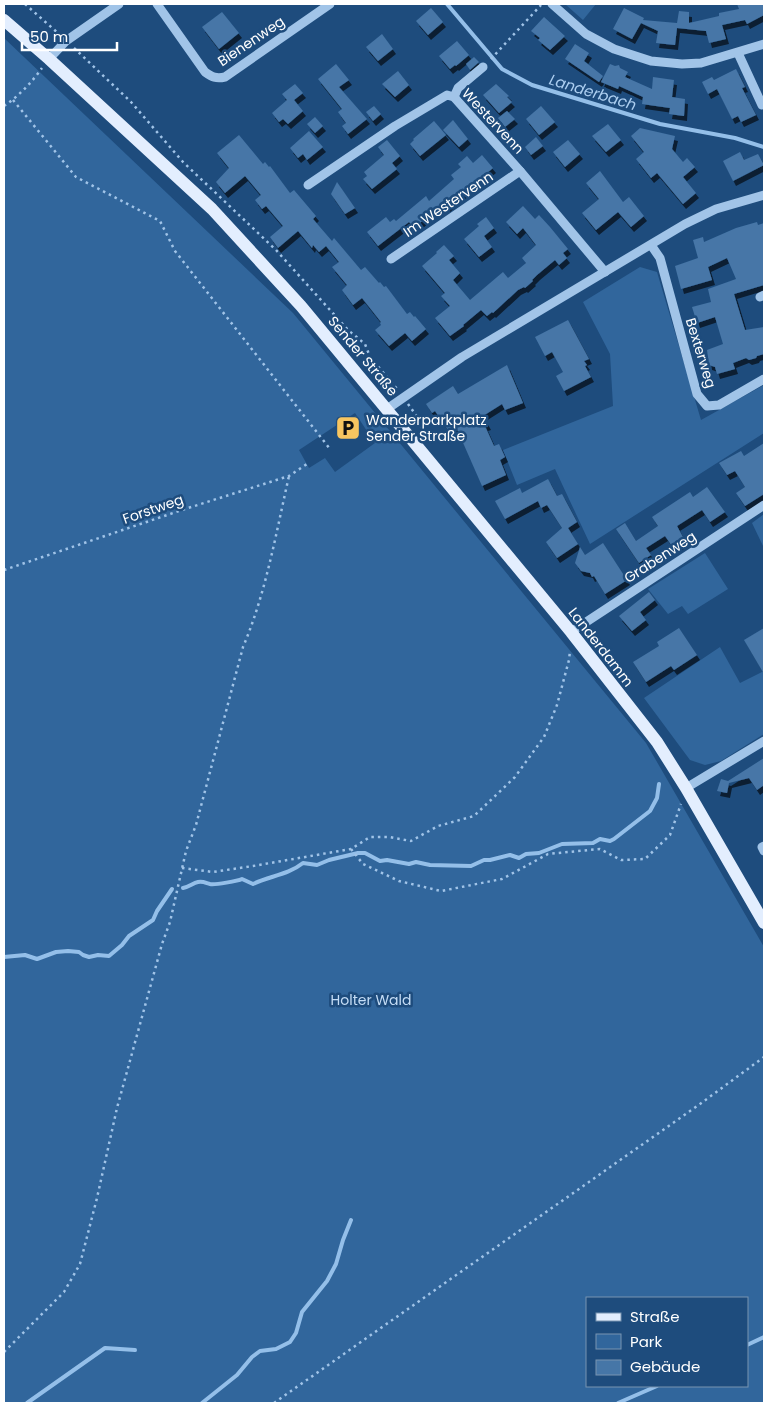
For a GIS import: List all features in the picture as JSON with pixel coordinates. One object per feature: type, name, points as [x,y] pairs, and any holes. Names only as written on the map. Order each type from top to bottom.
[{"type":"main road","name":"Sender Straße","points":[[4,20],[49,58],[212,209],[301,306],[387,409]]},
{"type":"main road","name":"Landerdamm","points":[[387,409],[571,632],[657,742],[763,920]]},
{"type":"street","points":[[49,58],[66,41],[120,4]]},
{"type":"street","name":"Bienenweg","points":[[157,4],[205,72],[211,77],[219,78],[225,77],[330,4]]},
{"type":"street","points":[[552,4],[586,34],[614,50],[651,60],[682,64],[701,63],[764,44]]},
{"type":"street","points":[[738,53],[762,105]]},
{"type":"street","points":[[454,97],[458,88],[484,67]]},
{"type":"street","name":"Westervenn","points":[[308,185],[441,97],[447,95],[454,97],[520,171],[605,272]]},
{"type":"street","name":"Im Westervenn","points":[[391,259],[520,171]]},
{"type":"street","name":"Sender Straße","points":[[387,409],[462,357],[685,224],[716,209],[764,195]]},
{"type":"street","name":"Bexterweg","points":[[651,246],[660,258],[697,394],[707,406],[719,405],[764,379]]},
{"type":"street","name":"Grabenweg","points":[[571,632],[764,505]]},
{"type":"street","points":[[686,788],[764,741]]},
{"type":"street","points":[[764,846],[762,847],[764,851]]},
{"type":"path","points":[[25,4],[131,102],[184,162],[276,250],[348,330],[365,344],[370,357],[398,390]]},
{"type":"path","points":[[496,54],[542,4]]},
{"type":"path","points":[[4,106],[13,100],[34,79],[49,58]]},
{"type":"path","points":[[13,100],[76,177],[160,221],[175,251],[330,449]]},
{"type":"path","name":"Forstweg","points":[[4,570],[185,508],[289,476],[307,464]]},
{"type":"path","points":[[4,1352],[64,1292],[80,1264],[117,1108],[170,922],[186,852],[196,825],[243,647],[266,579],[289,476]]},
{"type":"path","points":[[182,868],[213,872],[352,849],[370,837],[389,837],[411,841],[438,826],[474,816],[514,777],[544,737],[557,705],[569,660],[571,632]]},
{"type":"path","points":[[352,849],[363,864],[399,881],[441,891],[502,879],[548,854],[600,849],[621,860],[644,859],[670,835],[686,788]]},
{"type":"path","points":[[274,1403],[764,1057]]},
{"type":"green space","points":[[565,4],[596,4],[583,20]]},
{"type":"green space","name":"Holter Wald","points":[[4,38],[293,313],[646,743],[764,947],[764,1403],[4,1403]],"holes":[[[355,413],[375,443],[335,472],[325,458],[309,468],[299,450]]]},
{"type":"green space","points":[[640,267],[657,272],[701,420],[764,385],[764,433],[590,544],[555,469],[517,485],[503,450],[613,406],[610,354],[583,302]]},
{"type":"green space","points":[[764,514],[764,548],[752,523]]},
{"type":"green space","points":[[705,553],[728,589],[688,614],[682,606],[668,614],[648,589]]},
{"type":"green space","points":[[720,647],[740,683],[764,671],[764,734],[721,761],[705,765],[690,760],[644,698]]},
{"type":"building","points":[[737,4],[764,4],[764,15],[747,24],[745,20],[722,25],[726,39],[709,43],[706,31],[677,28],[675,45],[656,43],[658,31],[641,23],[632,39],[613,29],[624,8],[644,18],[643,20],[677,23],[679,11],[689,12],[689,23],[719,16],[719,13],[739,9]]},
{"type":"building","points":[[431,8],[443,22],[428,35],[416,21]]},
{"type":"building","points":[[222,12],[239,33],[219,49],[202,27]]},
{"type":"building","points":[[544,17],[565,36],[550,50],[531,31]]},
{"type":"building","points":[[382,34],[393,49],[378,61],[366,47]]},
{"type":"building","points":[[457,41],[469,55],[450,69],[439,56]]},
{"type":"building","points":[[575,44],[589,53],[584,61],[603,76],[599,82],[565,59]]},
{"type":"building","points":[[474,57],[479,62],[470,70],[466,64]]},
{"type":"building","points":[[336,64],[349,80],[339,87],[367,119],[348,134],[342,126],[346,123],[338,112],[342,109],[318,79]]},
{"type":"building","points":[[610,64],[619,65],[620,68],[628,72],[625,77],[652,89],[653,77],[674,80],[672,97],[685,99],[684,116],[669,114],[670,108],[642,104],[643,97],[619,86],[618,89],[601,82]]},
{"type":"building","points":[[736,69],[745,87],[742,88],[756,115],[741,122],[738,116],[732,119],[717,89],[708,94],[702,82],[712,77],[714,80]]},
{"type":"building","points":[[398,71],[409,85],[395,97],[382,84]]},
{"type":"building","points":[[295,84],[303,93],[294,100],[303,111],[288,124],[283,119],[279,122],[272,113],[287,100],[282,94]]},
{"type":"building","points":[[496,84],[509,96],[507,97],[512,102],[499,113],[483,95]]},
{"type":"building","points":[[374,106],[381,114],[373,121],[366,112]]},
{"type":"building","points":[[541,106],[555,122],[539,135],[526,119]]},
{"type":"building","points":[[507,111],[515,119],[505,127],[498,118]]},
{"type":"building","points":[[315,117],[323,126],[315,133],[307,124]]},
{"type":"building","points":[[453,120],[468,139],[459,147],[443,130]]},
{"type":"building","points":[[434,121],[446,135],[420,156],[410,144],[413,139]]},
{"type":"building","points":[[608,124],[621,140],[606,152],[592,136]]},
{"type":"building","points":[[640,128],[675,136],[672,149],[683,162],[687,158],[695,167],[683,177],[696,193],[683,204],[657,173],[651,178],[636,159],[644,152],[631,136]]},
{"type":"building","points":[[309,131],[323,147],[307,160],[303,154],[298,158],[290,148]]},
{"type":"building","points":[[239,135],[263,164],[265,162],[270,166],[290,193],[294,190],[316,216],[313,219],[332,241],[334,238],[361,270],[365,267],[379,283],[384,287],[386,286],[407,314],[410,312],[426,329],[412,341],[405,333],[389,346],[375,330],[381,325],[381,322],[362,298],[353,305],[342,290],[347,285],[332,267],[339,262],[326,246],[319,252],[313,245],[312,248],[298,231],[278,248],[270,237],[283,226],[266,206],[262,209],[255,200],[261,195],[245,176],[225,193],[216,182],[229,168],[217,153]]},
{"type":"building","points":[[536,137],[543,146],[531,155],[525,147]]},
{"type":"building","points":[[387,140],[400,156],[392,163],[397,169],[372,189],[363,179],[367,176],[364,172],[384,155],[378,147]]},
{"type":"building","points":[[568,140],[580,154],[565,167],[553,152]]},
{"type":"building","points":[[740,152],[744,160],[758,154],[764,165],[733,181],[723,161]]},
{"type":"building","points":[[482,155],[493,168],[447,207],[444,203],[414,228],[409,222],[378,246],[367,232],[386,217],[390,222],[394,219],[396,221],[426,196],[429,201],[454,179],[451,175],[461,167],[458,164],[467,156],[473,163]]},
{"type":"building","points":[[600,171],[623,202],[629,197],[644,216],[631,227],[618,212],[596,230],[582,213],[599,199],[586,183]]},
{"type":"building","points":[[337,182],[355,208],[345,214],[331,194]]},
{"type":"building","points":[[523,206],[535,219],[539,215],[550,227],[568,249],[563,253],[567,258],[559,265],[555,260],[525,288],[518,290],[493,313],[487,316],[481,310],[450,336],[435,318],[450,306],[441,296],[445,293],[422,266],[444,245],[454,256],[449,260],[460,273],[453,280],[470,300],[503,272],[508,278],[526,263],[522,258],[536,245],[523,228],[517,234],[506,222]]},
{"type":"building","points":[[486,217],[494,228],[484,236],[492,247],[479,257],[464,239]]},
{"type":"building","points":[[757,222],[758,225],[764,223],[764,285],[734,294],[745,330],[764,327],[764,354],[756,358],[749,360],[746,358],[733,363],[735,369],[717,374],[715,367],[709,365],[707,350],[723,344],[715,317],[697,323],[692,307],[711,302],[708,289],[736,279],[727,258],[708,267],[712,280],[681,289],[675,266],[698,258],[693,240],[703,237],[704,242],[736,228]]},
{"type":"building","points":[[568,320],[589,359],[584,361],[591,377],[564,391],[556,376],[563,372],[552,352],[545,356],[535,337]]},
{"type":"building","points":[[507,365],[523,403],[505,410],[502,404],[483,416],[488,425],[485,426],[494,446],[499,444],[505,457],[500,460],[506,475],[482,486],[457,429],[450,433],[435,411],[432,413],[426,404],[453,386],[458,394]]},
{"type":"building","points":[[764,443],[764,494],[745,506],[736,493],[745,487],[735,471],[727,475],[719,463],[741,451],[744,456]]},
{"type":"building","points":[[548,479],[557,496],[562,494],[577,522],[568,528],[578,544],[557,558],[546,542],[562,528],[547,505],[541,508],[538,501],[505,519],[495,501],[520,488],[522,493]]},
{"type":"building","points":[[707,487],[725,512],[710,522],[702,510],[677,526],[685,541],[674,549],[665,536],[646,548],[651,555],[639,563],[616,529],[625,523],[636,541],[658,526],[652,517],[690,492],[693,497]]},
{"type":"building","points":[[603,543],[627,580],[605,594],[594,576],[592,577],[590,573],[581,571],[575,563],[580,547],[585,555]]},
{"type":"building","points":[[649,592],[655,600],[640,612],[646,620],[632,631],[619,616]]},
{"type":"building","points":[[679,628],[697,655],[674,670],[671,666],[646,682],[633,662],[659,646],[657,642]]},
{"type":"building","points":[[764,628],[764,674],[744,640]]},
{"type":"building","points":[[764,758],[764,785],[757,790],[749,778],[729,783],[727,793],[717,791],[721,779],[728,781]]},
{"type":"waterway","name":"Landerbach","points":[[447,4],[502,69],[532,85],[660,124],[735,138],[764,147]]},
{"type":"waterway","points":[[183,888],[198,882],[217,884],[242,879],[253,884],[285,873],[303,863],[317,865],[358,853],[365,853],[380,861],[471,866],[484,860],[510,855],[519,858],[526,854],[539,853],[562,844],[593,843],[600,839],[610,841],[650,811],[657,798],[659,784]]},
{"type":"waterway","points":[[4,957],[25,955],[37,959],[56,952],[68,951],[79,952],[89,957],[98,955],[109,956],[129,936],[153,920],[172,889]]},
{"type":"waterway","points":[[202,1403],[237,1375],[252,1357],[260,1351],[276,1349],[290,1342],[296,1333],[302,1312],[327,1281],[336,1264],[351,1220]]},
{"type":"waterway","points":[[748,1345],[764,1337]]},
{"type":"waterway","points":[[27,1403],[105,1348],[135,1350]]},
{"type":"waterway","points":[[618,1403],[655,1387]]},
{"type":"place","name":"Wanderparkplatz Sender Straße","points":[[348,428]]}]
